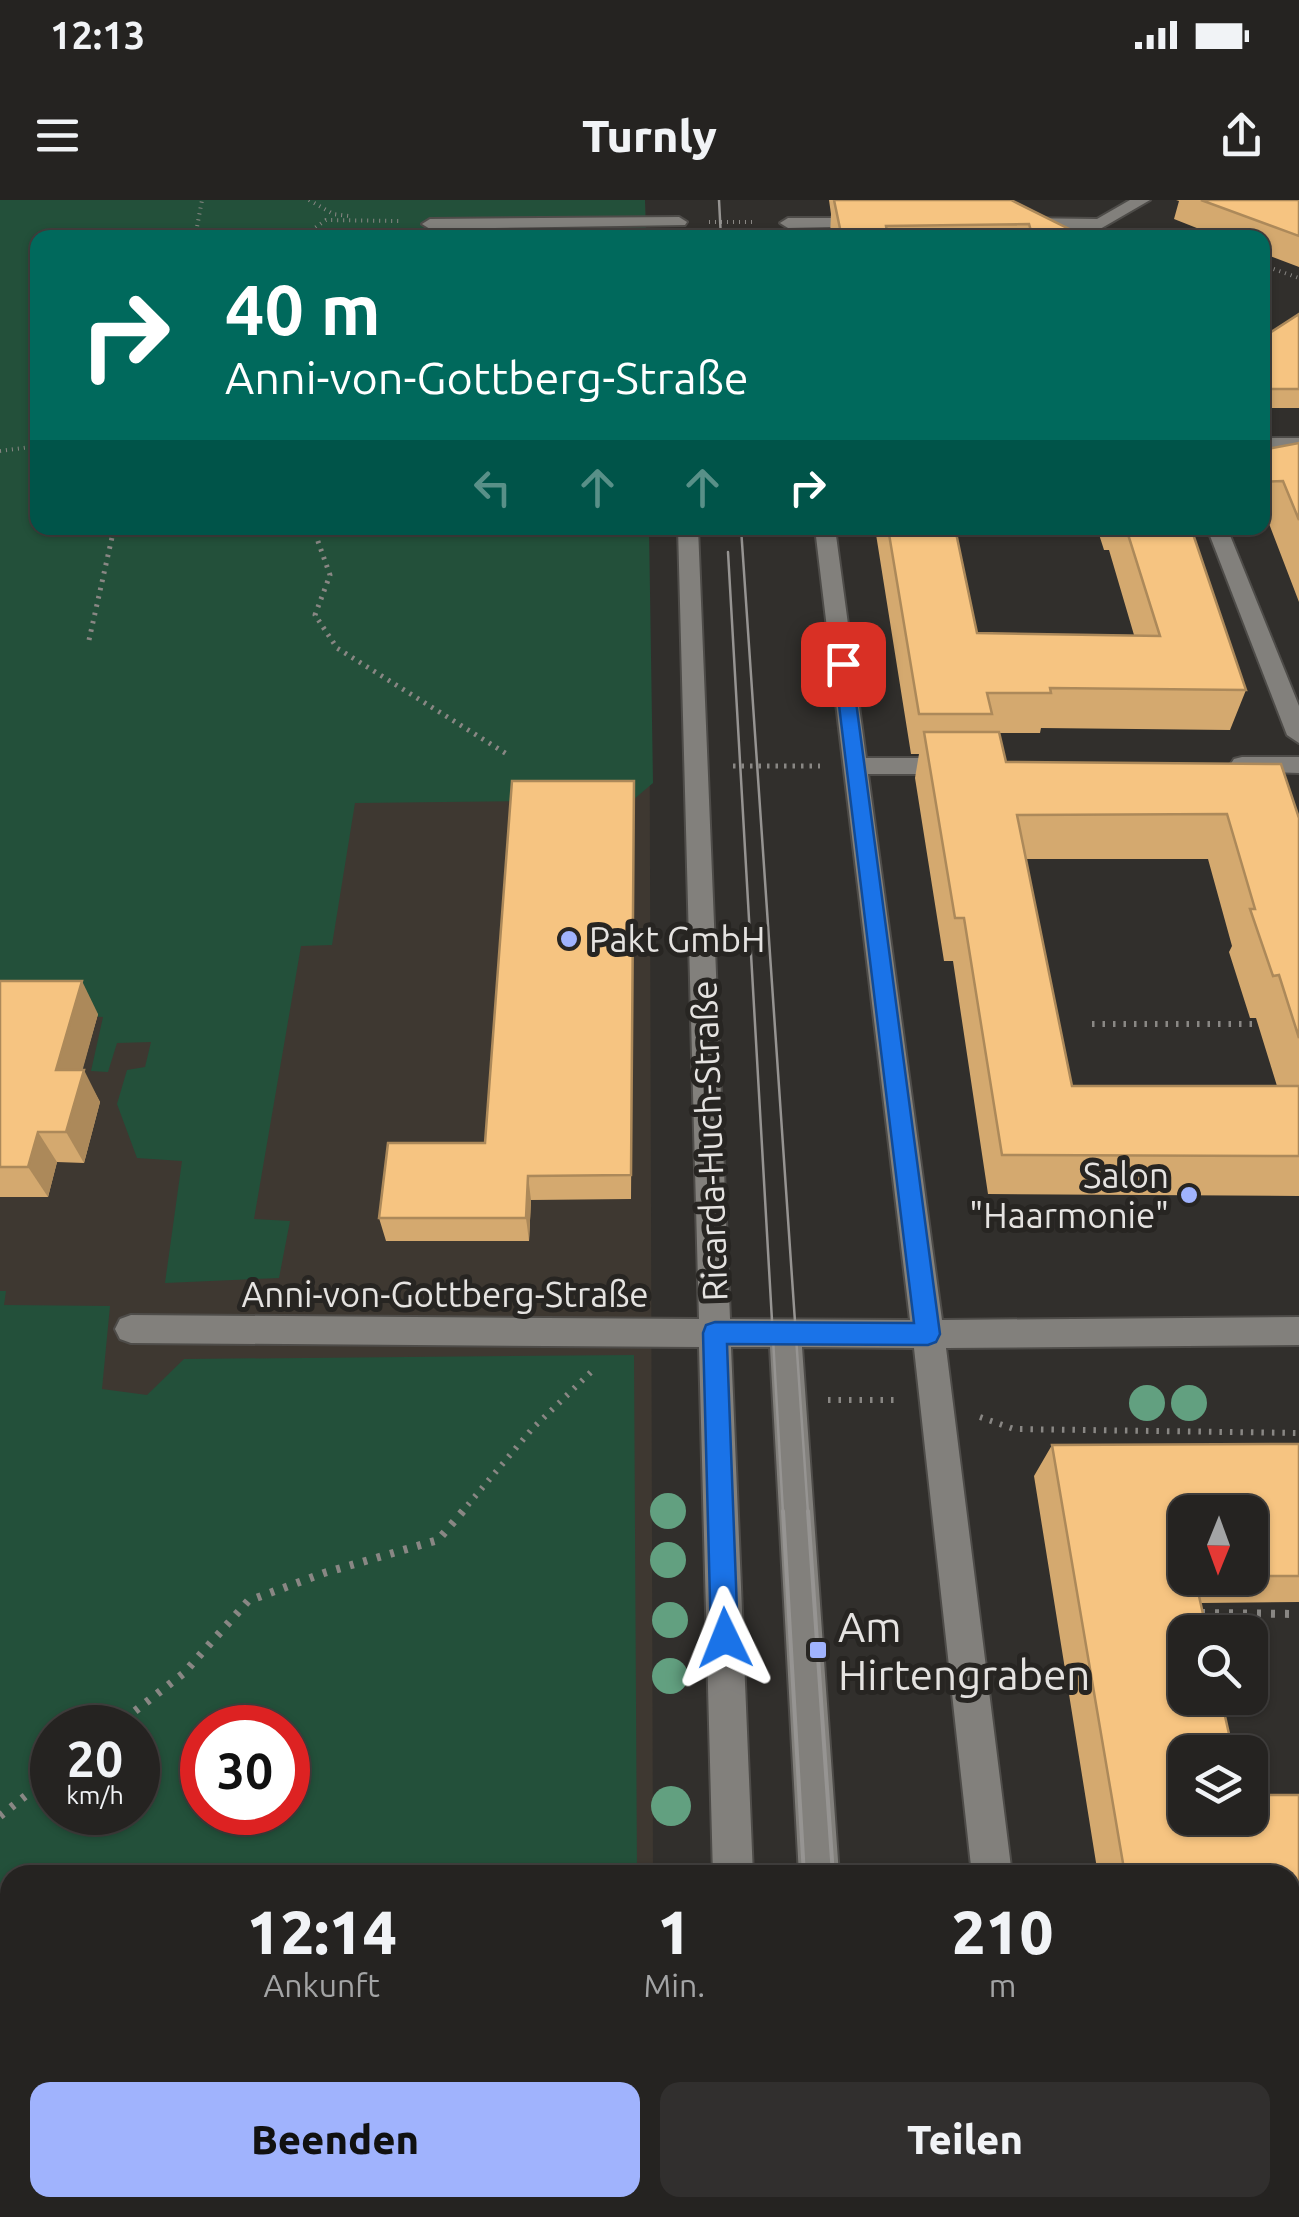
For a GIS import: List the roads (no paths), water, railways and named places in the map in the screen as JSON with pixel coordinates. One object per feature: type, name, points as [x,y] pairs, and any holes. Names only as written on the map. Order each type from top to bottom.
[{"type":"street","points":[[430,224],[679,230],[678,200]]},
{"type":"street","points":[[785,200],[789,230],[896,223]]},
{"type":"street","points":[[1104,230],[1142,200]]},
{"type":"street","points":[[1008,224],[1089,230]]},
{"type":"street","points":[[1270,444],[1299,444]]},
{"type":"street","name":"Ricarda-Huch-Straße","points":[[688,535],[732,1865]]},
{"type":"street","points":[[826,535],[991,1865]]},
{"type":"street","points":[[1220,535],[1299,736]]},
{"type":"street","points":[[1269,658],[1299,658]]},
{"type":"street","points":[[1222,765],[1299,764]]},
{"type":"street","points":[[856,766],[972,766]]},
{"type":"street","name":"Anni-von-Gottberg-Straße","points":[[131,1329],[928,1334],[1299,1331]]},
{"type":"street","points":[[785,1333],[818,1865]]},
{"type":"tram line","points":[[719,200],[721,230]]},
{"type":"tram line","points":[[741,535],[808,1513]]},
{"type":"tram line","points":[[728,552],[783,1513]]},
{"type":"tram line","points":[[783,1511],[803,1865]]},
{"type":"tram line","points":[[808,1511],[832,1865]]},
{"type":"place","name":"Pakt GmbH","points":[[569,939]]},
{"type":"place","name":"Salon \"Haarmonie\"","points":[[1189,1195]]},
{"type":"place","name":"Am Hirtengraben","points":[[818,1650]]}]
